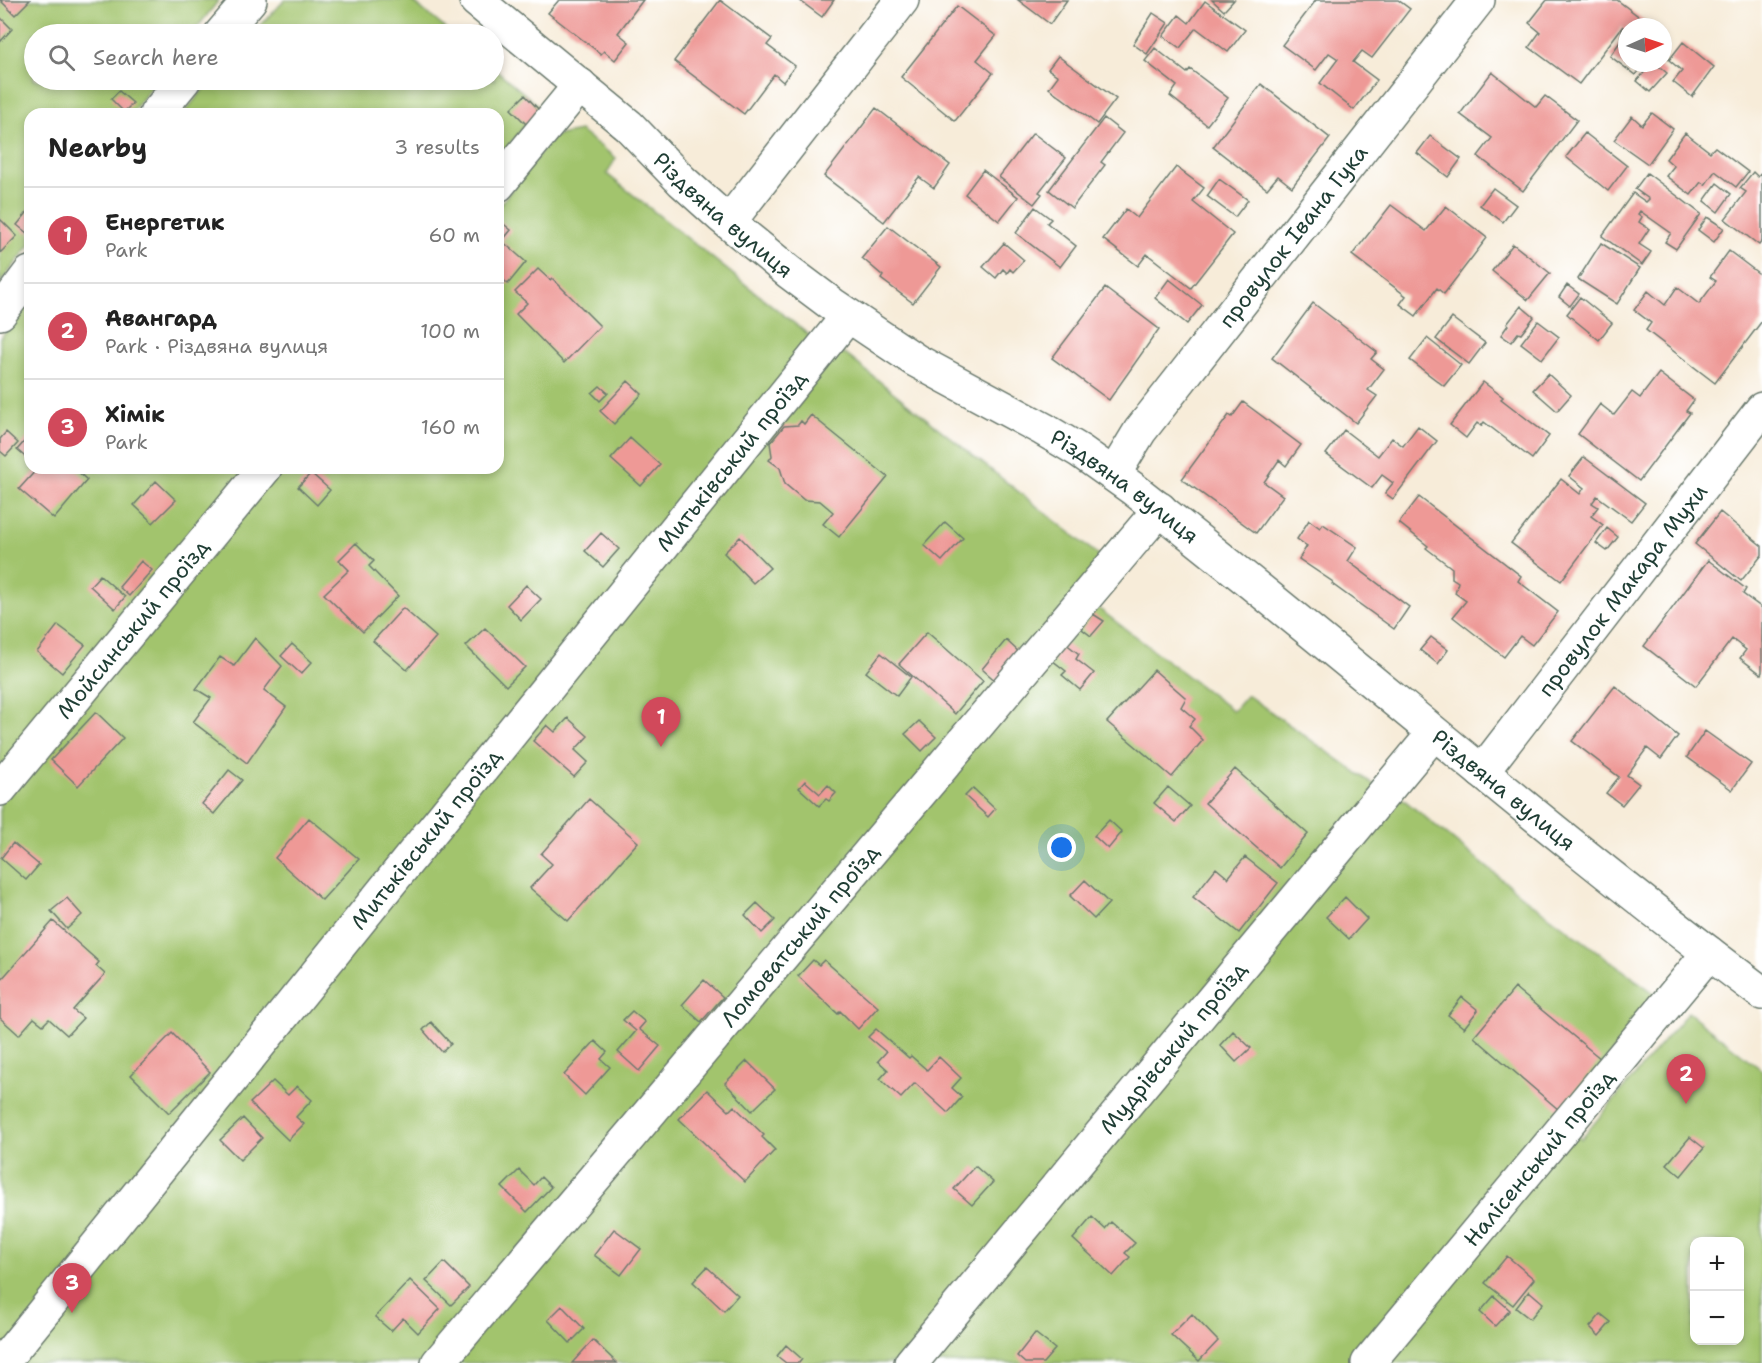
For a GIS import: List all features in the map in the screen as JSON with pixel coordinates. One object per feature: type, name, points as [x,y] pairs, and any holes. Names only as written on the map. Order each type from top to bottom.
[{"type":"street","points":[[230,24],[250,0]]},
{"type":"street","name":"Різдвяна вулиця","points":[[476,0],[629,126],[682,181],[789,272],[915,360],[1043,429],[1114,474],[1482,772],[1762,993]]},
{"type":"street","points":[[729,222],[902,0]]},
{"type":"street","name":"провулок Івана Гука","points":[[1114,474],[1140,431],[1478,0]]},
{"type":"street","points":[[504,178],[580,85]]},
{"type":"street","points":[[161,108],[176,90]]},
{"type":"street","points":[[0,314],[24,281]]},
{"type":"street","name":"Митьківський проїзд","points":[[2,1363],[849,316]]},
{"type":"street","name":"провулок Макара Мухи","points":[[1482,772],[1762,409]]},
{"type":"street","name":"Мойсинський проїзд","points":[[0,789],[260,474]]},
{"type":"street","name":"Ломоватський проїзд","points":[[438,1363],[1160,509]]},
{"type":"street","name":"Мудрівський проїзд","points":[[911,1363],[1434,733]]},
{"type":"street","name":"Налісенський проїзд","points":[[1368,1363],[1709,953]]},
{"type":"green space","points":[[0,0],[219,0],[200,24],[24,24],[24,90],[149,90],[136,108],[24,108],[24,253],[0,283]]},
{"type":"green space","points":[[285,0],[411,0],[440,24],[261,24]]},
{"type":"green space","points":[[504,76],[540,107],[504,152],[504,108],[188,108],[203,90],[504,90]]},
{"type":"green space","points":[[580,131],[616,158],[607,174],[809,335],[845,354],[1102,558],[1094,605],[1233,711],[1247,695],[1373,784],[1399,796],[1526,899],[1658,996],[1559,1118],[1581,1139],[1688,1012],[1762,1070],[1762,1363],[0,1363],[0,338],[24,308],[24,474],[504,474],[504,199],[554,136]]},
{"type":"building","points":[[0,0],[30,0],[15,15]]},
{"type":"building","points":[[559,0],[643,0],[618,33],[629,42],[615,60],[604,51],[601,54],[548,13]]},
{"type":"building","points":[[720,0],[772,39],[767,45],[795,66],[783,82],[774,74],[744,114],[674,61]]},
{"type":"building","points":[[799,0],[834,0],[822,17]]},
{"type":"building","points":[[1018,0],[1067,0],[1050,24]]},
{"type":"building","points":[[1212,0],[1234,0],[1224,11]]},
{"type":"building","points":[[1316,0],[1398,0],[1410,9],[1372,58],[1362,51],[1353,62],[1377,80],[1354,110],[1320,83],[1338,59],[1329,53],[1316,70],[1282,45]]},
{"type":"building","points":[[1547,0],[1617,0],[1641,18],[1618,18],[1618,33],[1579,84],[1529,47],[1540,32],[1529,23]]},
{"type":"building","points":[[1205,1],[1245,30],[1228,52],[1196,28],[1180,48],[1163,36],[1179,15],[1189,23]]},
{"type":"building","points":[[957,6],[996,36],[977,60],[993,73],[955,121],[901,77]]},
{"type":"building","points":[[1153,13],[1168,23],[1147,54],[1133,44]]},
{"type":"building","points":[[0,17],[12,29],[0,42]]},
{"type":"building","points":[[1683,42],[1714,67],[1692,97],[1673,82],[1682,71],[1672,63],[1672,56]]},
{"type":"building","points":[[1618,45],[1618,62],[1610,56]]},
{"type":"building","points":[[1155,48],[1187,73],[1190,69],[1228,98],[1207,125],[1170,96],[1177,86],[1145,61]]},
{"type":"building","points":[[1058,56],[1116,99],[1097,124],[1049,88],[1058,76],[1048,69]]},
{"type":"building","points":[[1492,72],[1536,107],[1545,96],[1577,120],[1523,191],[1478,156],[1492,138],[1460,114]]},
{"type":"building","points":[[1644,72],[1667,73],[1650,92],[1637,81]]},
{"type":"building","points":[[1261,84],[1330,138],[1292,187],[1278,176],[1267,189],[1213,147]]},
{"type":"building","points":[[119,91],[133,103],[128,108],[120,108],[111,99]]},
{"type":"building","points":[[525,95],[541,112],[527,125],[511,109]]},
{"type":"building","points":[[876,108],[950,165],[934,188],[919,177],[884,222],[824,176]]},
{"type":"building","points":[[1652,113],[1673,129],[1648,164],[1614,140],[1632,116],[1642,125]]},
{"type":"building","points":[[1104,118],[1123,133],[1101,162],[1105,165],[1072,208],[1049,190]]},
{"type":"building","points":[[1033,133],[1066,158],[1039,192],[1042,194],[1034,204],[999,177]]},
{"type":"building","points":[[1585,133],[1627,166],[1608,191],[1566,157]]},
{"type":"building","points":[[1685,133],[1710,152],[1715,147],[1748,172],[1736,187],[1715,171],[1705,185],[1701,182],[1691,195],[1666,176],[1674,166],[1666,159]]},
{"type":"building","points":[[1430,136],[1461,159],[1448,177],[1417,153]]},
{"type":"building","points":[[1176,167],[1204,188],[1193,202],[1233,234],[1191,288],[1147,254],[1138,266],[1103,239],[1126,209],[1137,218]]},
{"type":"building","points":[[983,170],[1018,197],[999,221],[965,194]]},
{"type":"building","points":[[1753,172],[1758,177],[1762,172],[1762,241],[1759,245],[1725,219],[1746,192],[1740,188]]},
{"type":"building","points":[[1647,173],[1701,214],[1676,249],[1665,242],[1671,233],[1640,211],[1638,214],[1642,217],[1639,222],[1649,229],[1639,244],[1651,252],[1642,265],[1602,236],[1633,193],[1646,202],[1649,199],[1635,189]]},
{"type":"building","points":[[1219,179],[1248,200],[1235,217],[1207,196]]},
{"type":"building","points":[[1717,183],[1731,194],[1718,212],[1704,201]]},
{"type":"building","points":[[1493,188],[1516,205],[1503,222],[1480,205]]},
{"type":"building","points":[[1391,205],[1426,231],[1446,206],[1487,238],[1444,294],[1437,288],[1416,316],[1400,304],[1406,296],[1352,255]]},
{"type":"building","points":[[1035,207],[1051,219],[1047,223],[1076,246],[1060,267],[1016,233]]},
{"type":"building","points":[[24,216],[24,231],[17,225]]},
{"type":"building","points":[[1707,217],[1724,228],[1714,242],[1698,230]]},
{"type":"building","points":[[0,219],[17,236],[0,253]]},
{"type":"building","points":[[504,224],[511,230],[504,239]]},
{"type":"building","points":[[888,226],[941,267],[913,303],[881,279],[883,276],[862,258]]},
{"type":"building","points":[[504,243],[526,262],[508,284],[504,280]]},
{"type":"building","points":[[1004,243],[1024,260],[1013,272],[1010,269],[1007,273],[1003,269],[996,278],[983,267]]},
{"type":"building","points":[[1601,243],[1640,268],[1617,304],[1578,279]]},
{"type":"building","points":[[1513,244],[1550,273],[1528,300],[1492,271]]},
{"type":"building","points":[[1729,251],[1762,276],[1762,321],[1715,383],[1646,330],[1651,323],[1634,310],[1648,291],[1665,305],[1677,287],[1699,304],[1716,281],[1710,277]]},
{"type":"building","points":[[538,269],[550,280],[552,278],[600,326],[564,363],[516,314],[527,303],[515,292]]},
{"type":"building","points":[[1169,279],[1202,305],[1187,324],[1155,298]]},
{"type":"building","points":[[1567,285],[1579,294],[1570,306],[1559,297]]},
{"type":"building","points":[[1105,288],[1159,329],[1109,400],[1052,358]]},
{"type":"building","points":[[1580,297],[1612,323],[1599,340],[1567,314]]},
{"type":"building","points":[[1313,303],[1377,352],[1371,359],[1384,369],[1368,390],[1377,396],[1356,423],[1272,358]]},
{"type":"building","points":[[1521,306],[1534,317],[1521,334],[1518,333],[1511,342],[1501,335]]},
{"type":"building","points":[[1452,318],[1485,343],[1469,364],[1436,339]]},
{"type":"building","points":[[1538,321],[1559,337],[1542,359],[1521,343]]},
{"type":"building","points":[[1427,338],[1461,365],[1444,386],[1410,360]]},
{"type":"building","points":[[1659,373],[1694,400],[1686,411],[1690,413],[1639,481],[1578,434],[1600,404],[1614,415],[1632,392],[1640,398]]},
{"type":"building","points":[[1548,374],[1571,395],[1557,411],[1533,390]]},
{"type":"building","points":[[628,381],[642,394],[614,424],[600,411]]},
{"type":"building","points":[[1483,382],[1549,436],[1532,459],[1484,422],[1481,426],[1477,423],[1466,438],[1450,425]]},
{"type":"building","points":[[600,386],[608,393],[600,401],[592,393]]},
{"type":"building","points":[[1243,402],[1301,445],[1286,466],[1279,460],[1264,482],[1283,496],[1256,533],[1182,479],[1229,415],[1232,417]]},
{"type":"building","points":[[811,415],[888,477],[839,537],[823,524],[833,512],[820,501],[804,500],[785,484],[780,468],[769,460],[772,456],[770,443],[784,426],[798,425],[801,421],[804,424]]},
{"type":"building","points":[[1418,426],[1437,441],[1393,499],[1385,493],[1393,483],[1382,475],[1372,488],[1326,454],[1344,430],[1378,456],[1392,438],[1403,446]]},
{"type":"building","points":[[6,432],[18,443],[6,456],[0,451],[0,439]]},
{"type":"building","points":[[630,438],[660,465],[641,486],[611,459]]},
{"type":"building","points":[[24,442],[24,456],[17,450]]},
{"type":"building","points":[[1584,457],[1645,503],[1631,521],[1597,496],[1592,503],[1598,507],[1591,516],[1603,525],[1561,581],[1511,543],[1561,479],[1580,494],[1584,488],[1569,476]]},
{"type":"building","points":[[33,474],[80,474],[87,480],[54,519],[19,489]]},
{"type":"building","points":[[312,474],[330,490],[317,505],[298,487]]},
{"type":"building","points":[[156,481],[176,500],[153,523],[134,505]]},
{"type":"building","points":[[1419,497],[1521,576],[1518,581],[1558,612],[1532,645],[1520,636],[1504,657],[1453,617],[1466,601],[1455,593],[1458,582],[1452,578],[1452,568],[1399,523]]},
{"type":"building","points":[[1720,512],[1762,546],[1762,555],[1741,581],[1695,544]]},
{"type":"building","points":[[1309,520],[1320,528],[1323,524],[1357,547],[1348,561],[1409,607],[1394,629],[1299,559],[1307,546],[1297,539]]},
{"type":"building","points":[[945,522],[963,538],[942,561],[924,545]]},
{"type":"building","points":[[1607,528],[1618,537],[1607,551],[1596,543]]},
{"type":"building","points":[[601,533],[619,549],[603,567],[585,551]]},
{"type":"building","points":[[740,537],[770,568],[753,583],[724,553]]},
{"type":"building","points":[[356,543],[374,561],[369,566],[398,596],[363,632],[324,594],[349,570],[339,560]]},
{"type":"building","points":[[1708,560],[1746,589],[1743,594],[1762,608],[1762,672],[1761,674],[1740,658],[1746,650],[1732,639],[1696,686],[1644,646]]},
{"type":"building","points":[[141,561],[152,570],[129,596],[119,587]]},
{"type":"building","points":[[100,575],[125,597],[115,609],[90,586]]},
{"type":"building","points":[[526,585],[541,599],[521,620],[507,605]]},
{"type":"building","points":[[403,608],[436,637],[407,670],[373,641]]},
{"type":"building","points":[[1093,614],[1104,621],[1091,636],[1082,629]]},
{"type":"building","points":[[58,625],[85,645],[62,673],[37,652]]},
{"type":"building","points":[[485,628],[525,667],[506,686],[466,646]]},
{"type":"building","points":[[927,632],[983,681],[955,714],[899,664]]},
{"type":"building","points":[[1431,637],[1448,650],[1438,664],[1420,650]]},
{"type":"building","points":[[255,638],[282,666],[264,690],[286,707],[247,763],[193,722],[211,698],[196,689],[220,657],[234,666]]},
{"type":"building","points":[[1006,640],[1021,654],[998,683],[982,669]]},
{"type":"building","points":[[1065,643],[1079,654],[1076,659],[1094,673],[1080,690],[1062,675],[1066,671],[1052,660]]},
{"type":"building","points":[[292,644],[312,662],[301,674],[281,656]]},
{"type":"building","points":[[881,653],[911,677],[897,696],[866,672]]},
{"type":"building","points":[[1154,670],[1186,698],[1181,707],[1195,719],[1189,726],[1203,740],[1172,777],[1107,722]]},
{"type":"building","points":[[1615,686],[1678,736],[1661,759],[1647,748],[1627,775],[1639,784],[1622,805],[1606,793],[1619,777],[1572,741]]},
{"type":"building","points":[[96,712],[123,738],[78,786],[51,760]]},
{"type":"building","points":[[568,718],[588,736],[575,750],[588,762],[574,777],[533,741],[547,725],[555,732]]},
{"type":"building","points":[[919,721],[936,737],[922,751],[905,734]]},
{"type":"building","points":[[1705,731],[1751,764],[1732,790],[1687,757]]},
{"type":"building","points":[[1235,769],[1308,834],[1280,868],[1205,803]]},
{"type":"building","points":[[229,770],[242,780],[214,814],[202,804]]},
{"type":"building","points":[[805,781],[820,794],[828,785],[836,793],[829,801],[826,799],[819,806],[799,788]]},
{"type":"building","points":[[1168,787],[1190,806],[1176,822],[1154,803]]},
{"type":"building","points":[[973,788],[995,809],[988,817],[965,796]]},
{"type":"building","points":[[589,799],[638,842],[568,921],[530,888],[552,864],[541,854]]},
{"type":"building","points":[[309,818],[359,859],[322,900],[275,858]]},
{"type":"building","points":[[1109,820],[1122,832],[1108,849],[1094,836]]},
{"type":"building","points":[[13,843],[39,865],[26,880],[1,858]]},
{"type":"building","points":[[1245,857],[1278,883],[1239,933],[1193,897],[1216,868],[1228,878]]},
{"type":"building","points":[[1085,880],[1109,903],[1094,919],[1070,896]]},
{"type":"building","points":[[1345,897],[1367,919],[1349,939],[1326,917]]},
{"type":"building","points":[[67,898],[82,915],[67,929],[51,911]]},
{"type":"building","points":[[757,903],[775,920],[762,933],[745,915]]},
{"type":"building","points":[[53,921],[99,962],[96,966],[105,974],[73,1010],[83,1018],[67,1035],[49,1019],[43,1025],[34,1018],[19,1035],[0,1018],[0,981]]},
{"type":"building","points":[[813,960],[819,965],[824,960],[878,1007],[858,1029],[840,1011],[838,1014],[798,976]]},
{"type":"building","points":[[704,980],[723,997],[701,1022],[682,1005]]},
{"type":"building","points":[[1515,988],[1601,1059],[1559,1110],[1474,1037]]},
{"type":"building","points":[[1462,997],[1478,1010],[1464,1028],[1448,1015]]},
{"type":"building","points":[[632,1011],[645,1022],[639,1029],[660,1046],[639,1071],[618,1052],[636,1031],[623,1020]]},
{"type":"building","points":[[431,1022],[451,1044],[442,1052],[423,1030]]},
{"type":"building","points":[[876,1029],[909,1058],[911,1056],[927,1070],[939,1057],[961,1078],[952,1088],[962,1097],[948,1113],[915,1083],[901,1098],[880,1079],[888,1070],[878,1061],[886,1052],[868,1037]]},
{"type":"building","points":[[1233,1031],[1251,1048],[1236,1062],[1220,1045]]},
{"type":"building","points":[[172,1033],[210,1072],[169,1113],[131,1075]]},
{"type":"building","points":[[595,1041],[607,1052],[601,1059],[610,1067],[585,1095],[564,1075]]},
{"type":"building","points":[[747,1061],[775,1089],[752,1111],[725,1083]]},
{"type":"building","points":[[273,1081],[288,1095],[297,1086],[312,1100],[296,1117],[304,1124],[288,1140],[250,1103]]},
{"type":"building","points":[[707,1090],[729,1111],[734,1106],[764,1135],[762,1137],[775,1150],[745,1182],[679,1119]]},
{"type":"building","points":[[243,1118],[262,1138],[240,1160],[220,1140]]},
{"type":"building","points":[[1690,1137],[1704,1148],[1681,1176],[1667,1164]]},
{"type":"building","points":[[975,1166],[993,1182],[972,1205],[954,1189]]},
{"type":"building","points":[[519,1170],[534,1185],[541,1177],[551,1187],[527,1212],[502,1187]]},
{"type":"building","points":[[1092,1217],[1105,1229],[1111,1222],[1135,1243],[1125,1253],[1130,1257],[1113,1276],[1073,1239]]},
{"type":"building","points":[[614,1229],[641,1249],[621,1275],[594,1255]]},
{"type":"building","points":[[1507,1256],[1534,1279],[1513,1305],[1485,1283]]},
{"type":"building","points":[[444,1262],[469,1287],[451,1305],[426,1281]]},
{"type":"building","points":[[707,1267],[738,1295],[724,1311],[693,1282]]},
{"type":"building","points":[[410,1280],[440,1309],[418,1333],[403,1318],[391,1331],[375,1317]]},
{"type":"building","points":[[1529,1291],[1543,1303],[1530,1319],[1516,1308]]},
{"type":"building","points":[[1494,1296],[1510,1310],[1495,1326],[1480,1312]]},
{"type":"building","points":[[562,1306],[584,1329],[570,1343],[548,1320]]},
{"type":"building","points":[[1192,1314],[1218,1341],[1199,1361],[1171,1335]]},
{"type":"building","points":[[1601,1314],[1611,1322],[1599,1336],[1590,1327]]},
{"type":"building","points":[[1035,1333],[1055,1349],[1043,1363],[1025,1363],[1017,1356]]},
{"type":"building","points":[[593,1340],[617,1363],[572,1363]]},
{"type":"building","points":[[786,1345],[802,1359],[799,1363],[786,1363],[777,1356]]},
{"type":"place","name":"Енергетик","points":[[661,747]]},
{"type":"place","name":"Авангард","points":[[1686,1104]]},
{"type":"place","name":"Хімік","points":[[72,1313]]}]
